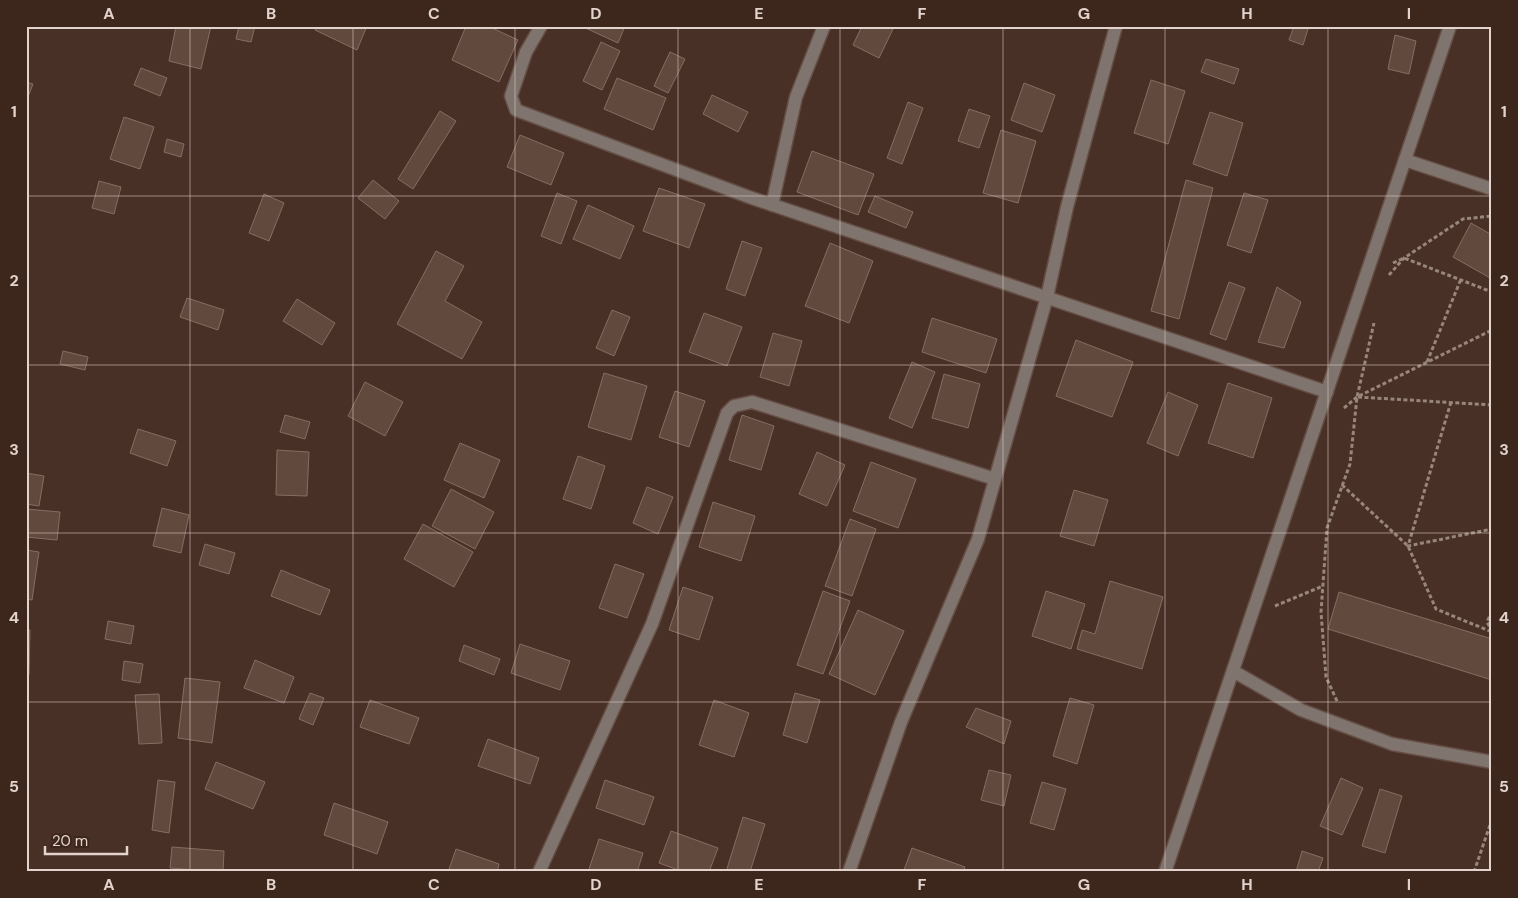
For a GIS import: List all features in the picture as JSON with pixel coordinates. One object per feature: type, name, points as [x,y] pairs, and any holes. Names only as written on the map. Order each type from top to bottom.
[{"type":"street","points":[[541,26],[526,52],[511,96],[516,110],[772,205],[1327,392]]},
{"type":"street","points":[[772,205],[796,97],[824,26]]},
{"type":"street","points":[[849,872],[901,722],[978,539],[1048,297],[1067,207],[1116,26]]},
{"type":"street","points":[[1165,872],[1450,26]]},
{"type":"street","points":[[1405,160],[1492,189]]},
{"type":"street","points":[[539,872],[652,624],[727,413],[734,406],[752,402],[995,479]]},
{"type":"street","points":[[1233,671],[1301,710],[1392,744],[1492,762]]},
{"type":"path","points":[[1367,273],[1404,258],[1462,219],[1492,216]]},
{"type":"path","points":[[1388,277],[1404,258]]},
{"type":"path","points":[[1404,258],[1492,292]]},
{"type":"path","points":[[1427,362],[1461,280]]},
{"type":"path","points":[[1349,728],[1326,677],[1321,612],[1327,528],[1350,464],[1357,397],[1374,321]]},
{"type":"path","points":[[1357,397],[1492,330]]},
{"type":"path","points":[[1357,397],[1492,405]]},
{"type":"path","points":[[1408,546],[1451,402]]},
{"type":"path","points":[[1342,485],[1408,546],[1436,608],[1492,631]]},
{"type":"path","points":[[1408,546],[1492,529]]},
{"type":"path","points":[[1251,617],[1323,586]]},
{"type":"path","points":[[1492,611],[1487,622],[1492,631]]},
{"type":"path","points":[[1474,872],[1492,818]]},
{"type":"building","points":[[176,26],[211,26],[201,69],[169,61]]},
{"type":"building","points":[[239,26],[255,26],[251,42],[236,39]]},
{"type":"building","points":[[317,26],[367,26],[357,50],[315,30]]},
{"type":"building","points":[[466,26],[488,26],[518,40],[499,82],[452,60]]},
{"type":"building","points":[[581,26],[625,26],[618,43]]},
{"type":"building","points":[[862,26],[894,27],[879,58],[853,45]]},
{"type":"building","points":[[1294,26],[1309,26],[1303,45],[1289,40]]},
{"type":"building","points":[[1395,35],[1416,41],[1409,74],[1388,69]]},
{"type":"building","points":[[601,42],[620,51],[602,90],[583,81]]},
{"type":"building","points":[[670,52],[685,59],[668,93],[654,86]]},
{"type":"building","points":[[1206,59],[1239,69],[1234,84],[1201,72]]},
{"type":"building","points":[[141,68],[167,78],[160,96],[134,85]]},
{"type":"building","points":[[617,78],[666,98],[653,130],[604,109]]},
{"type":"building","points":[[1151,80],[1185,91],[1168,144],[1134,133]]},
{"type":"building","points":[[26,82],[33,84],[26,102]]},
{"type":"building","points":[[1024,83],[1055,95],[1042,132],[1011,120]]},
{"type":"building","points":[[712,95],[748,112],[738,132],[703,114]]},
{"type":"building","points":[[908,102],[923,108],[902,164],[887,158]]},
{"type":"building","points":[[969,109],[990,116],[979,148],[958,141]]},
{"type":"building","points":[[440,111],[456,121],[413,189],[398,179]]},
{"type":"building","points":[[1210,112],[1243,123],[1227,176],[1193,164]]},
{"type":"building","points":[[124,117],[154,127],[140,169],[110,159]]},
{"type":"building","points":[[1001,130],[1036,141],[1018,203],[983,193]]},
{"type":"building","points":[[520,135],[564,153],[551,185],[507,167]]},
{"type":"building","points":[[167,139],[184,144],[181,157],[164,152]]},
{"type":"building","points":[[812,151],[874,174],[858,215],[797,192]]},
{"type":"building","points":[[373,180],[399,201],[385,219],[358,198]]},
{"type":"building","points":[[1186,180],[1213,188],[1179,319],[1151,311]]},
{"type":"building","points":[[99,181],[121,187],[114,214],[92,208]]},
{"type":"building","points":[[659,188],[705,204],[689,248],[643,231]]},
{"type":"building","points":[[557,193],[577,201],[561,244],[541,236]]},
{"type":"building","points":[[1244,193],[1268,200],[1251,253],[1227,245]]},
{"type":"building","points":[[264,194],[284,203],[269,241],[249,233]]},
{"type":"building","points":[[875,196],[913,212],[906,228],[868,212]]},
{"type":"building","points":[[588,205],[634,226],[620,259],[573,239]]},
{"type":"building","points":[[1471,223],[1492,235],[1492,279],[1453,257]]},
{"type":"building","points":[[742,241],[762,248],[745,296],[726,289]]},
{"type":"building","points":[[830,243],[873,261],[849,323],[805,306]]},
{"type":"building","points":[[436,251],[464,266],[445,301],[482,322],[462,359],[397,324]]},
{"type":"building","points":[[1229,282],[1245,288],[1226,340],[1210,334]]},
{"type":"building","points":[[1277,287],[1301,302],[1284,348],[1258,342]]},
{"type":"building","points":[[187,298],[224,310],[218,330],[180,317]]},
{"type":"building","points":[[297,299],[335,323],[322,345],[283,321]]},
{"type":"building","points":[[612,310],[630,317],[614,356],[596,348]]},
{"type":"building","points":[[704,313],[742,327],[727,366],[689,352]]},
{"type":"building","points":[[932,318],[997,339],[986,373],[922,352]]},
{"type":"building","points":[[773,333],[802,341],[789,386],[760,377]]},
{"type":"building","points":[[1076,340],[1133,362],[1112,417],[1056,396]]},
{"type":"building","points":[[63,351],[88,357],[85,370],[60,364]]},
{"type":"building","points":[[912,362],[935,372],[912,428],[889,418]]},
{"type":"building","points":[[604,373],[647,386],[631,440],[588,427]]},
{"type":"building","points":[[944,374],[980,384],[968,428],[932,418]]},
{"type":"building","points":[[365,382],[403,402],[385,436],[348,416]]},
{"type":"building","points":[[1228,383],[1272,398],[1253,458],[1208,443]]},
{"type":"building","points":[[675,391],[705,401],[689,447],[659,437]]},
{"type":"building","points":[[1168,392],[1198,405],[1178,456],[1147,443]]},
{"type":"building","points":[[285,415],[310,422],[305,439],[280,432]]},
{"type":"building","points":[[742,415],[774,426],[761,470],[729,460]]},
{"type":"building","points":[[138,429],[176,441],[167,466],[130,453]]},
{"type":"building","points":[[460,443],[500,460],[484,498],[444,480]]},
{"type":"building","points":[[277,450],[309,452],[307,496],[276,495]]},
{"type":"building","points":[[817,452],[845,465],[827,506],[799,494]]},
{"type":"building","points":[[578,456],[605,466],[591,509],[563,499]]},
{"type":"building","points":[[871,462],[916,479],[898,528],[853,511]]},
{"type":"building","points":[[26,473],[44,476],[39,506],[26,504]]},
{"type":"building","points":[[647,487],[673,497],[658,534],[633,523]]},
{"type":"building","points":[[451,489],[494,512],[475,549],[432,526]]},
{"type":"building","points":[[1074,490],[1108,500],[1094,546],[1060,536]]},
{"type":"building","points":[[713,502],[755,516],[741,561],[699,547]]},
{"type":"building","points":[[162,508],[189,515],[181,553],[153,546]]},
{"type":"building","points":[[26,509],[60,512],[57,540],[26,537]]},
{"type":"building","points":[[850,519],[876,529],[852,596],[825,586]]},
{"type":"building","points":[[423,524],[473,552],[454,587],[404,559]]},
{"type":"building","points":[[205,544],[235,553],[229,574],[199,565]]},
{"type":"building","points":[[26,550],[39,552],[32,600],[26,599]]},
{"type":"building","points":[[615,564],[644,574],[627,618],[599,608]]},
{"type":"building","points":[[281,570],[330,590],[320,615],[271,596]]},
{"type":"building","points":[[1110,581],[1163,597],[1142,669],[1077,649],[1082,630],[1095,634]]},
{"type":"building","points":[[683,587],[713,597],[699,640],[669,630]]},
{"type":"building","points":[[823,591],[850,601],[823,674],[797,665]]},
{"type":"building","points":[[1046,591],[1085,604],[1071,649],[1032,636]]},
{"type":"building","points":[[1339,592],[1492,639],[1492,680],[1328,629]]},
{"type":"building","points":[[858,610],[904,631],[875,695],[829,674]]},
{"type":"building","points":[[108,621],[134,626],[131,644],[105,639]]},
{"type":"building","points":[[26,630],[30,630],[29,675],[26,675]]},
{"type":"building","points":[[520,644],[570,661],[560,690],[511,673]]},
{"type":"building","points":[[464,645],[500,659],[494,675],[459,661]]},
{"type":"building","points":[[255,660],[294,677],[284,703],[244,688]]},
{"type":"building","points":[[124,661],[143,664],[140,683],[122,680]]},
{"type":"building","points":[[185,678],[220,682],[212,743],[178,738]]},
{"type":"building","points":[[310,693],[324,698],[313,725],[299,719]]},
{"type":"building","points":[[795,693],[820,700],[807,743],[783,735]]},
{"type":"building","points":[[159,694],[162,743],[139,744],[135,695]]},
{"type":"building","points":[[1070,698],[1094,705],[1077,764],[1053,756]]},
{"type":"building","points":[[370,700],[419,718],[409,744],[360,727]]},
{"type":"building","points":[[714,700],[749,713],[734,757],[699,745]]},
{"type":"building","points":[[976,708],[1011,721],[1004,744],[966,727]]},
{"type":"building","points":[[488,739],[539,758],[530,784],[478,766]]},
{"type":"building","points":[[216,762],[265,782],[253,809],[205,789]]},
{"type":"building","points":[[989,770],[1011,775],[1004,806],[981,800]]},
{"type":"building","points":[[1341,778],[1363,788],[1342,835],[1320,826]]},
{"type":"building","points":[[158,780],[175,782],[169,833],[152,830]]},
{"type":"building","points":[[605,780],[654,797],[644,825],[596,808]]},
{"type":"building","points":[[1042,782],[1066,789],[1054,830],[1030,823]]},
{"type":"building","points":[[1380,789],[1402,796],[1385,853],[1362,846]]},
{"type":"building","points":[[334,803],[388,822],[377,854],[324,835]]},
{"type":"building","points":[[743,817],[765,824],[750,872],[726,872]]},
{"type":"building","points":[[671,831],[718,848],[709,872],[684,872],[659,863]]},
{"type":"building","points":[[599,839],[643,853],[637,872],[588,872]]},
{"type":"building","points":[[172,847],[224,851],[223,872],[170,868]]},
{"type":"building","points":[[912,848],[965,867],[963,872],[909,872],[904,870]]},
{"type":"building","points":[[456,849],[499,864],[497,872],[448,872]]},
{"type":"building","points":[[1302,851],[1323,858],[1318,872],[1296,872]]}]
